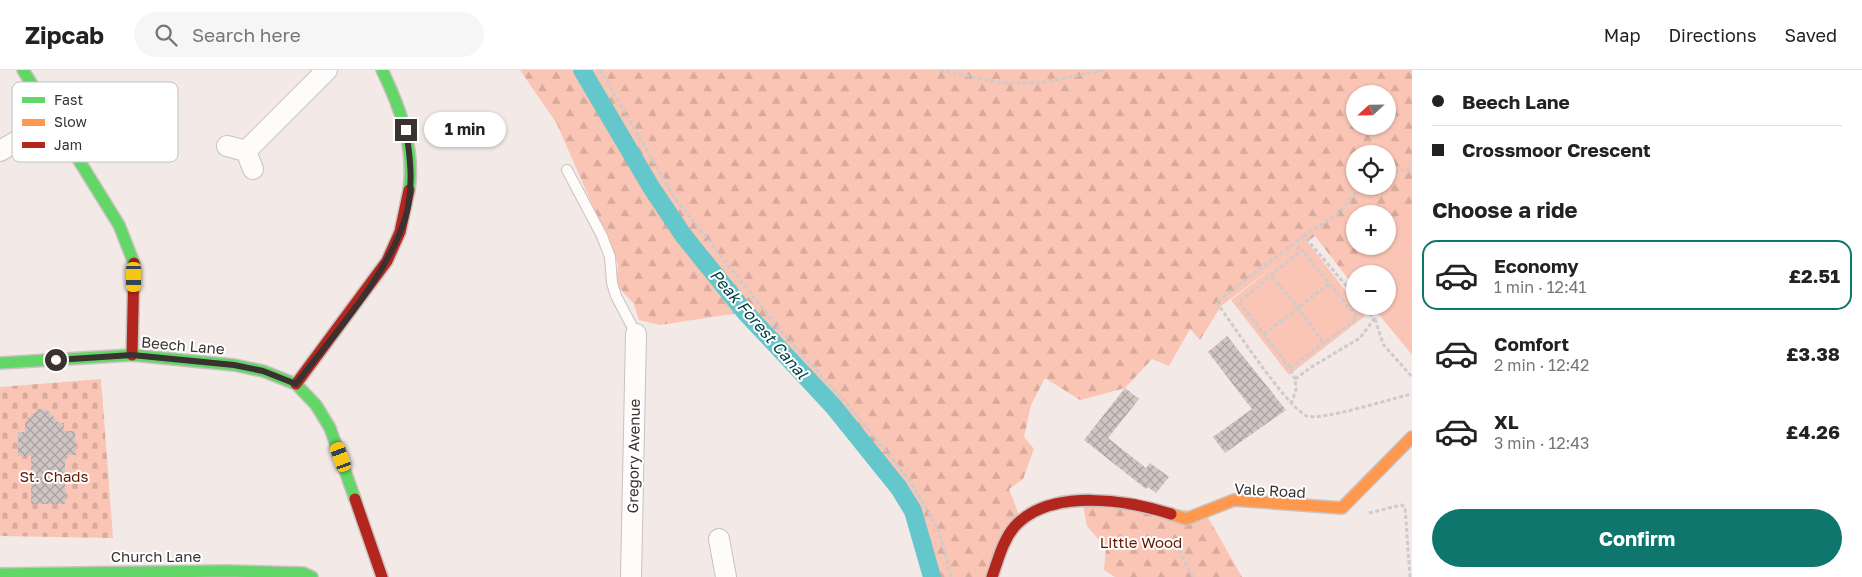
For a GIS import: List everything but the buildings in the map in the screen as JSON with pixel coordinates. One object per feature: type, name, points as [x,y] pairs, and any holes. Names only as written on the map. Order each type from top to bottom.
[{"type":"street","points":[[242,156],[327,70]]},
{"type":"street","points":[[296,384],[386,262],[408,208],[411,180],[406,130],[393,90],[382,70]]},
{"type":"street","points":[[0,151],[12,144]]},
{"type":"street","points":[[80,162],[119,225],[134,262],[132,355]]},
{"type":"street","name":"Gregory Avenue","points":[[631,577],[636,334]]},
{"type":"street","name":"Beech Lane","points":[[0,363],[132,355],[234,365],[263,371],[296,384],[316,405],[330,428],[382,577]]},
{"type":"street","name":"Vale Road","points":[[992,577],[1004,544],[1021,520],[1050,507],[1082,500],[1122,502],[1155,508],[1186,519],[1234,500],[1342,508],[1412,437]]},
{"type":"street","points":[[719,539],[726,577]]},
{"type":"street","name":"Church Lane","points":[[0,574],[303,573],[312,577]]},
{"type":"lane","points":[[567,170],[602,236],[610,257],[612,283],[616,296],[636,334]]},
{"type":"path","points":[[600,70],[676,200],[780,330],[847,404],[911,482],[939,531],[951,577]]},
{"type":"path","points":[[940,70],[1002,83],[1040,83],[1105,70]]},
{"type":"path","points":[[1396,172],[1412,168]]},
{"type":"path","points":[[1354,195],[1340,212],[1304,236],[1216,302],[1290,404],[1308,416],[1327,415],[1412,394]]},
{"type":"path","points":[[1304,236],[1346,285]]},
{"type":"path","points":[[1290,368],[1357,318],[1302,250],[1240,302],[1290,368],[1295,379],[1296,390],[1290,404]]},
{"type":"path","points":[[1272,277],[1298,306],[1324,344]]},
{"type":"path","points":[[1264,334],[1330,283]]},
{"type":"path","points":[[1371,315],[1383,344],[1412,377]]},
{"type":"path","points":[[1295,379],[1312,366],[1360,338],[1374,319]]},
{"type":"path","points":[[1361,511],[1366,514],[1401,506],[1404,507],[1410,577]]},
{"type":"path","points":[[1176,544],[1192,577]]},
{"type":"green space","points":[[520,70],[1412,70],[1412,209],[1396,218],[1396,205],[1346,205],[1346,255],[1358,255],[1352,265],[1346,265],[1346,276],[1315,236],[1221,306],[1200,340],[1190,329],[1169,366],[1152,359],[1125,388],[1080,400],[1045,378],[1031,405],[1024,437],[1034,449],[1023,479],[1009,489],[1021,520],[992,577],[932,577],[913,511],[899,488],[833,406],[745,312],[660,325],[639,320],[634,304],[616,284],[618,264],[557,124]]},
{"type":"green space","points":[[1412,209],[1412,355],[1379,315],[1396,315],[1396,265],[1352,265],[1358,255],[1396,255],[1396,218]]},
{"type":"green space","points":[[1307,241],[1346,291],[1346,315],[1365,316],[1289,375],[1231,300]]},
{"type":"green space","name":"St. Chads","points":[[101,379],[113,538],[0,536],[0,387]]},
{"type":"green space","name":"Little Wood","points":[[1082,500],[1205,512],[1242,577],[1115,577],[1104,570],[1106,548],[1087,526]]},
{"type":"waterway","name":"Peak Forest Canal","points":[[582,70],[651,187],[683,235],[745,312],[833,406],[899,488],[913,511],[932,577]]},
{"type":"traffic: fast","points":[[23,70],[30,82]]},
{"type":"traffic: fast","points":[[382,70],[395,98],[408,143],[410,159],[409,190]]},
{"type":"traffic: fast","points":[[80,162],[119,225],[134,263]]},
{"type":"traffic: fast","points":[[0,363],[132,355],[234,365],[263,371],[296,384],[316,405],[330,428],[355,499]]},
{"type":"traffic: fast","points":[[0,574],[227,571],[303,573],[312,577]]},
{"type":"traffic: slow","points":[[1171,514],[1186,519],[1234,500],[1342,508],[1412,437]]},
{"type":"traffic: jam","points":[[296,384],[387,261],[400,232],[409,190]]},
{"type":"traffic: jam","points":[[132,355],[134,263]]},
{"type":"traffic: jam","points":[[355,499],[382,577]]},
{"type":"traffic: jam","points":[[992,577],[1001,550],[1011,531],[1031,513],[1049,506],[1091,500],[1134,505],[1171,514]]},
{"type":"route","points":[[56,360],[132,355],[234,365],[263,371],[296,384],[390,256],[408,208],[411,180],[410,153],[406,130]]}]
